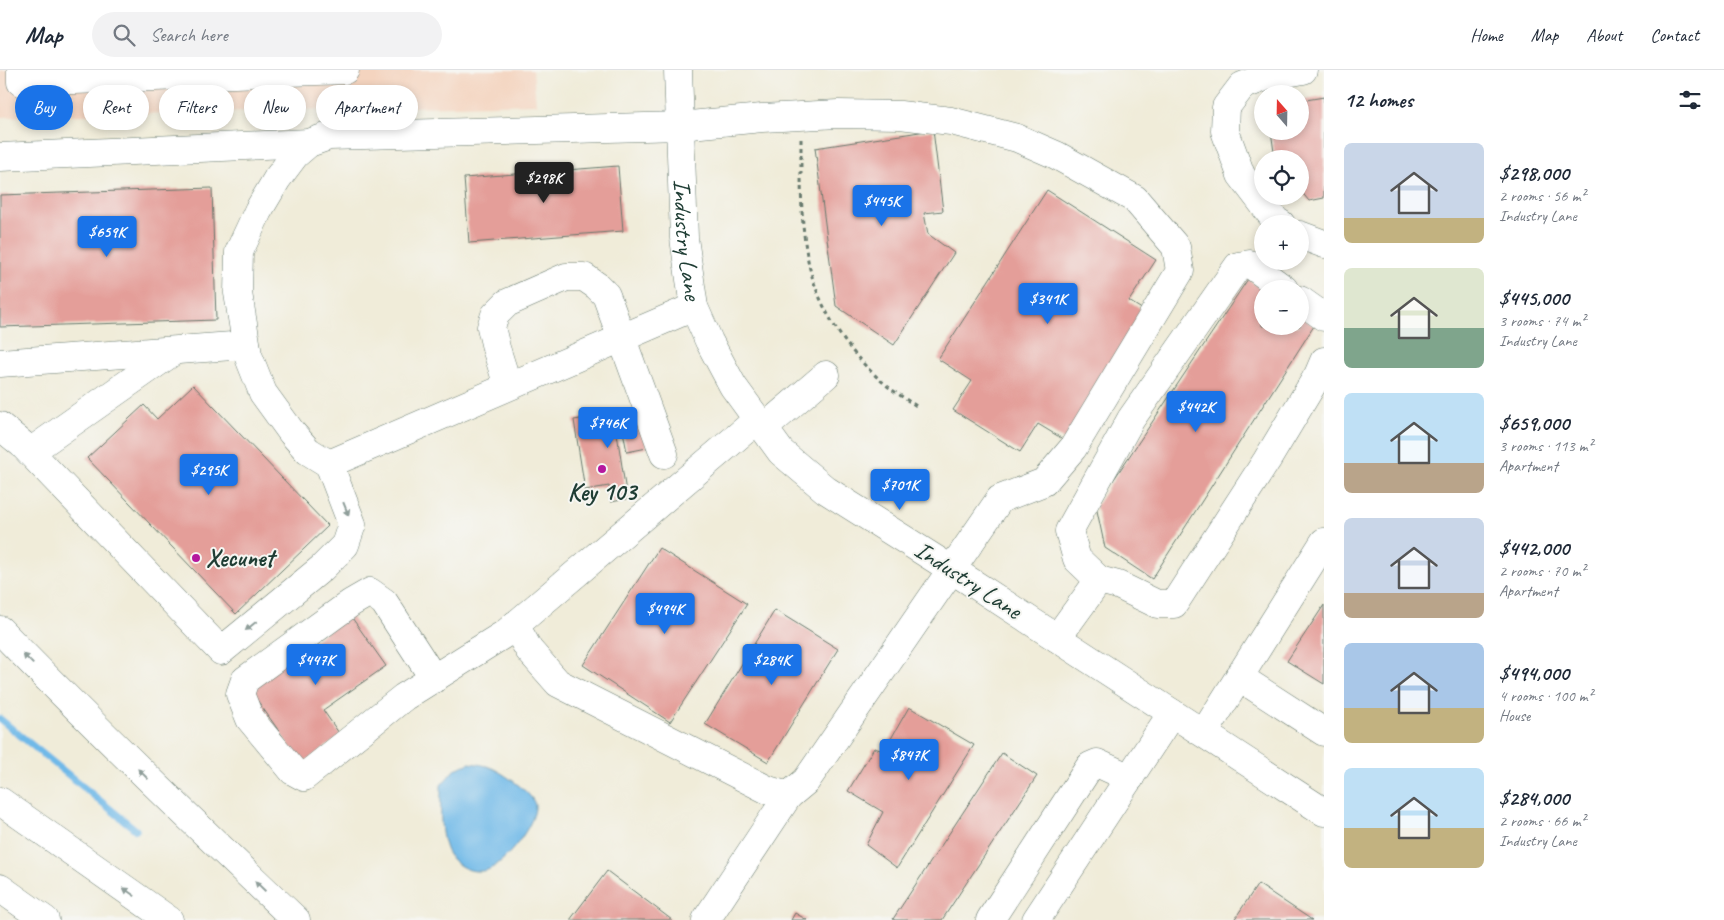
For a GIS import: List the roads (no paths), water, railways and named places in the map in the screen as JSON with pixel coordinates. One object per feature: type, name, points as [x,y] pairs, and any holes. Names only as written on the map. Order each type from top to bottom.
[{"type":"main road","points":[[14,79],[345,70]]},
{"type":"main road","name":"Industry Lane","points":[[678,70],[684,238],[694,307],[709,341],[733,386],[781,452],[826,490],[951,569],[1324,812]]},
{"type":"main road","points":[[1271,215],[1241,175],[1225,131],[1226,107],[1242,86],[1265,77],[1303,70]]},
{"type":"main road","points":[[0,157],[309,142],[329,136],[680,126],[762,118],[838,114],[900,115],[951,121],[1018,138],[1056,155],[1135,199],[1176,247],[1180,271],[1073,448],[1044,482],[1000,499],[806,781],[788,796],[706,920]]},
{"type":"main road","points":[[0,426],[30,452],[221,651],[322,568],[345,545],[352,524],[329,464],[308,451],[263,393],[248,355],[238,293],[239,252],[258,211],[277,179],[295,155],[309,142]]},
{"type":"main road","points":[[1309,238],[1324,244]]},
{"type":"main road","points":[[1272,280],[1250,264],[1238,266],[1131,419],[1069,531],[1076,559],[1099,580],[1118,585],[1157,604],[1174,604],[1266,460],[1318,375],[1324,361]]},
{"type":"main road","points":[[508,386],[491,327],[494,315],[507,303],[566,277],[584,277],[606,295],[664,454]]},
{"type":"main road","points":[[1309,306],[1324,317]]},
{"type":"main road","points":[[329,464],[694,307]]},
{"type":"main road","points":[[0,363],[246,345]]},
{"type":"main road","points":[[30,452],[175,350]]},
{"type":"main road","points":[[434,679],[384,602],[370,592],[351,603],[246,680],[240,694],[250,719],[293,771],[304,778],[404,697],[434,679],[506,633],[760,424],[826,375]]},
{"type":"main road","points":[[1204,733],[1324,542]]},
{"type":"main road","points":[[1057,638],[1099,580]]},
{"type":"main road","points":[[515,625],[529,650],[558,683],[768,790],[788,796]]},
{"type":"main road","points":[[0,630],[182,812],[296,920]]},
{"type":"main road","points":[[1239,677],[1324,732]]},
{"type":"main road","points":[[1036,920],[1172,713]]},
{"type":"main road","points":[[990,920],[1090,766],[1098,762],[1130,778]]},
{"type":"main road","points":[[0,801],[169,920]]},
{"type":"main road","points":[[0,888],[45,920]]},
{"type":"water","points":[[470,763],[490,767],[503,774],[523,789],[535,805],[531,822],[510,852],[494,867],[480,871],[467,869],[451,858],[445,846],[441,824],[441,785],[455,769]]},
{"type":"waterway","points":[[0,719],[136,830]]},
{"type":"place","name":"Key 103","points":[[602,469]]},
{"type":"place","name":"Xecunet","points":[[196,558]]}]
